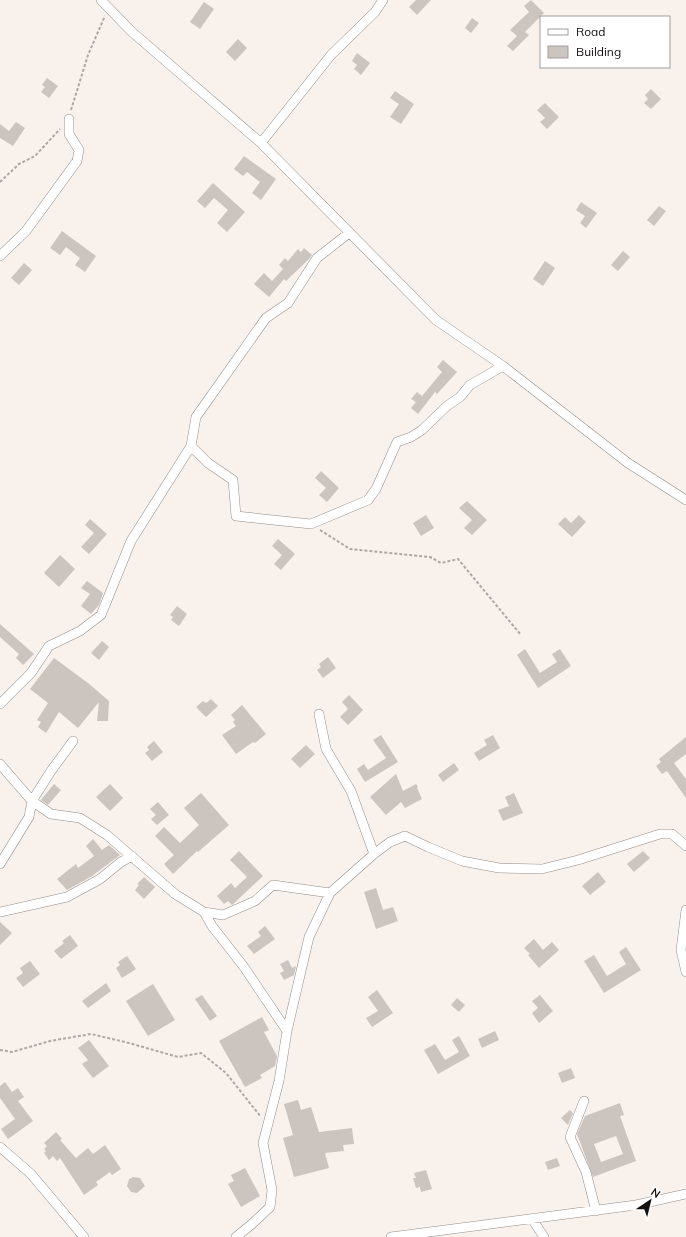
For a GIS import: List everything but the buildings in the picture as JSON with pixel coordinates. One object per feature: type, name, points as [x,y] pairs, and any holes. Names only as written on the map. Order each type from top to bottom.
[{"type":"street","points":[[101,0],[132,32],[261,143],[436,320],[503,366],[628,463],[686,500]]},
{"type":"street","points":[[261,143],[332,55],[375,12],[383,0]]},
{"type":"street","points":[[0,256],[26,231],[77,161],[79,150],[69,134],[69,119]]},
{"type":"street","points":[[0,704],[30,672],[49,646],[80,631],[101,615],[131,541],[191,446],[196,417],[266,318],[288,303],[317,258],[350,233]]},
{"type":"street","points":[[191,446],[208,463],[233,480],[236,516],[311,524],[368,500],[376,489],[398,442],[411,437],[422,430],[442,410],[460,397],[470,385],[503,366]]},
{"type":"street","points":[[320,714],[326,749],[351,791],[374,854]]},
{"type":"street","points":[[0,864],[29,817],[32,801],[51,771],[73,741]]},
{"type":"street","points":[[0,764],[32,801],[52,814],[80,818],[107,835],[175,894],[204,912],[223,915],[255,901],[273,885],[330,893]]},
{"type":"street","points":[[236,1237],[270,1207],[272,1190],[264,1143],[279,1081],[287,1031],[309,937],[330,893],[374,854],[390,842],[406,836],[428,847],[462,860],[499,868],[542,869],[578,860],[660,834],[672,834],[686,846]]},
{"type":"street","points":[[0,912],[67,897],[100,879],[121,862],[132,856]]},
{"type":"street","points":[[686,910],[681,950],[686,972]]},
{"type":"street","points":[[204,912],[212,926],[244,967],[287,1031]]},
{"type":"street","points":[[584,1101],[570,1137],[586,1172],[596,1211]]},
{"type":"street","points":[[0,1146],[31,1174],[84,1237]]},
{"type":"street","points":[[391,1237],[596,1211],[636,1205],[686,1194]]},
{"type":"street","points":[[532,1219],[544,1237]]},
{"type":"path","points":[[0,182],[19,164],[36,156],[69,119],[88,55],[109,8]]},
{"type":"path","points":[[311,524],[350,549],[430,557],[441,563],[458,560],[521,635]]},
{"type":"path","points":[[0,1050],[12,1052],[50,1041],[91,1034],[178,1057],[201,1053],[226,1073],[268,1126]]}]
